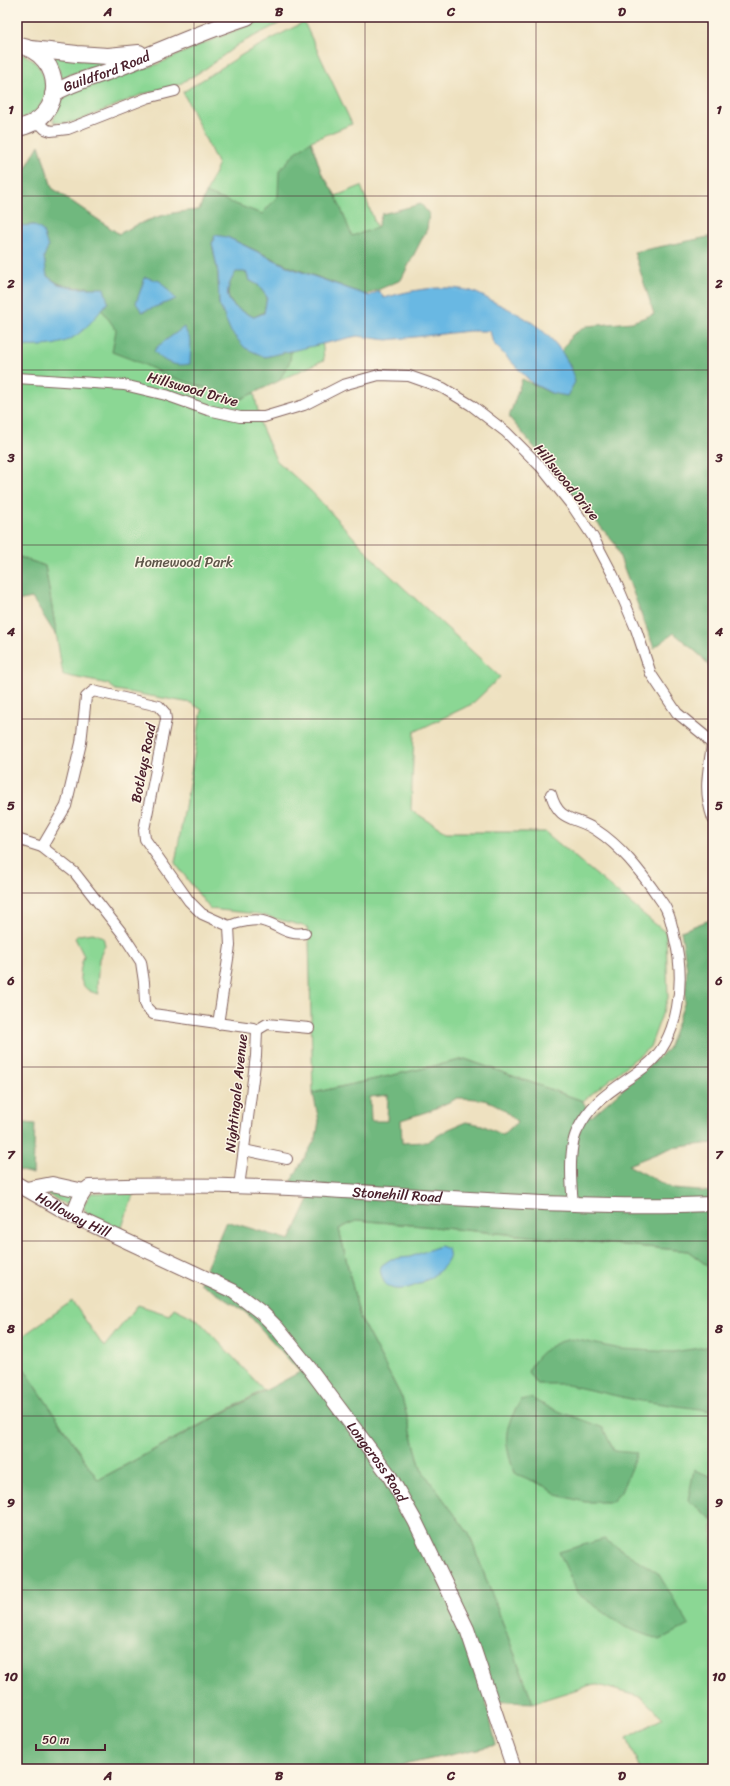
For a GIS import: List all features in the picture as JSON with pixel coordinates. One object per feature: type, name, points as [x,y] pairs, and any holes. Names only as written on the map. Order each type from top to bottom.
[{"type":"main road","name":"Guildford Road","points":[[53,94],[63,87],[110,71],[159,50],[247,17]]},
{"type":"main road","name":"Guildford Road","points":[[24,47],[77,54],[115,56],[159,50]]},
{"type":"main road","points":[[24,47],[41,57],[49,66],[54,83],[50,106],[24,128]]},
{"type":"main road","name":"Stonehill Road","points":[[22,1186],[52,1184],[84,1191],[89,1187],[155,1185],[289,1188],[573,1203],[680,1205],[713,1204]]},
{"type":"main road","name":"Holloway Hill","points":[[22,1186],[73,1216],[130,1244]]},
{"type":"main road","points":[[73,1216],[84,1191]]},
{"type":"main road","name":"Longcross Road","points":[[130,1244],[218,1283],[233,1291],[262,1313],[277,1328],[310,1368],[389,1475],[415,1521],[467,1629],[514,1769]]},
{"type":"street","points":[[24,128],[45,129],[51,131],[68,129],[147,98],[175,91]]},
{"type":"street","name":"Hillswood Drive","points":[[17,378],[124,385],[166,395],[208,410],[240,417],[264,417],[304,405],[343,385],[379,375],[409,376],[443,388],[471,405],[506,432],[541,467],[573,507],[593,537],[613,575],[636,629],[651,674],[677,713],[705,736],[712,745],[706,786],[709,807],[713,819]]},
{"type":"street","name":"Botleys Road","points":[[42,846],[66,806],[81,743],[86,697],[93,691],[155,703],[163,709],[166,719],[144,830],[145,839],[189,901],[202,914],[229,926]]},
{"type":"street","points":[[551,794],[554,806],[564,816],[595,829],[619,848],[646,879],[667,910],[676,941],[680,978],[676,1016],[663,1047],[647,1065],[601,1097],[589,1110],[576,1133],[571,1159],[573,1203]]},
{"type":"street","name":"Nightingale Avenue","points":[[17,839],[42,846],[75,873],[122,933],[141,962],[145,1003],[147,1008],[153,1014],[254,1028],[257,1030],[256,1056],[240,1187]]},
{"type":"street","points":[[218,1024],[230,946],[229,926],[257,920],[283,928],[292,934],[305,933]]},
{"type":"street","points":[[257,1030],[267,1024],[309,1028]]},
{"type":"street","points":[[244,1150],[287,1159]]},
{"type":"green space","points":[[269,17],[292,17],[239,44],[205,69],[178,85],[143,94],[78,121],[63,123],[53,122],[59,102],[70,92],[158,64],[202,44]]},
{"type":"green space","name":"Homewood Park","points":[[304,22],[352,124],[311,141],[321,172],[336,196],[361,186],[377,228],[366,295],[317,277],[324,360],[254,392],[261,426],[276,460],[312,492],[379,565],[500,677],[472,704],[414,732],[411,810],[446,832],[545,832],[666,933],[668,998],[650,1047],[583,1101],[465,1059],[313,1093],[309,940],[307,927],[258,914],[210,909],[175,863],[202,710],[191,703],[116,690],[108,684],[63,675],[45,566],[17,556],[17,184],[39,145],[52,188],[119,234],[158,217],[177,212],[199,210],[218,165],[183,92],[245,53]]},
{"type":"green space","points":[[17,52],[29,58],[38,66],[44,76],[46,87],[44,98],[39,108],[30,115],[17,119]]},
{"type":"green space","points":[[52,56],[113,63],[80,71],[61,78],[58,66]]},
{"type":"green space","points":[[311,141],[321,172],[336,196],[352,236],[377,228],[382,214],[421,204],[429,214],[427,229],[401,280],[366,295],[291,267],[227,237],[212,243],[218,273],[219,304],[265,357],[291,351],[290,361],[279,381],[241,399],[168,376],[141,363],[112,352],[116,330],[102,310],[108,302],[89,287],[62,285],[47,276],[44,257],[34,225],[17,226],[17,184],[39,145],[52,188],[119,234],[158,217],[177,212],[199,210],[206,193],[262,214],[278,196],[279,171],[295,153]]},
{"type":"green space","points":[[713,236],[713,672],[702,657],[674,633],[654,648],[615,544],[509,417],[522,379],[551,393],[572,369],[561,352],[572,335],[587,326],[632,322],[654,314],[634,252]]},
{"type":"green space","points":[[17,241],[22,252],[17,264]]},
{"type":"green space","points":[[236,271],[246,272],[249,280],[258,285],[267,297],[264,312],[254,317],[238,309],[230,300],[228,294],[229,288]]},
{"type":"green space","points":[[17,556],[45,566],[57,637],[32,598],[17,601]]},
{"type":"green space","points":[[713,920],[713,1143],[671,1148],[628,1165],[673,1189],[713,1192],[713,1270],[688,1251],[358,1220],[339,1229],[360,1318],[402,1398],[421,1469],[469,1534],[533,1703],[486,1701],[496,1745],[385,1769],[17,1769],[17,1358],[98,1480],[300,1372],[246,1312],[200,1283],[226,1221],[290,1240],[311,1195],[291,1181],[316,1138],[319,1121],[313,1093],[465,1059],[583,1101],[591,1117],[668,1049],[685,1001],[687,969],[681,931]],"holes":[[[388,1095],[387,1121],[371,1121],[370,1097]],[[458,1098],[477,1099],[490,1102],[503,1109],[517,1122],[503,1135],[482,1125],[466,1122],[449,1129],[427,1142],[402,1143],[401,1120],[429,1111]]]},
{"type":"green space","points":[[93,933],[103,937],[105,945],[99,959],[97,986],[99,994],[92,992],[83,985],[80,974],[84,956],[75,938],[78,935]]},
{"type":"green space","points":[[17,1122],[35,1124],[33,1174],[17,1170]]},
{"type":"green space","points":[[38,1189],[73,1192],[67,1205]]},
{"type":"green space","points":[[134,1192],[120,1233],[88,1216],[83,1206],[91,1193]]},
{"type":"green space","points":[[358,1220],[688,1251],[713,1270],[713,1769],[640,1769],[627,1738],[663,1718],[641,1697],[594,1684],[533,1703],[469,1534],[421,1469],[402,1398],[360,1318],[339,1229]]},
{"type":"green space","points":[[72,1301],[104,1347],[138,1305],[169,1315],[174,1308],[198,1320],[264,1390],[98,1480],[17,1358],[17,1340]]},
{"type":"green space","points":[[572,1339],[621,1349],[673,1352],[713,1346],[713,1411],[635,1400],[563,1384],[537,1384],[528,1372],[535,1360],[540,1354],[551,1346]]},
{"type":"green space","points":[[531,1398],[557,1411],[603,1428],[614,1451],[637,1453],[621,1492],[612,1502],[585,1502],[557,1495],[545,1486],[514,1473],[508,1452],[508,1428],[510,1420],[521,1400]]},
{"type":"green space","points":[[694,1470],[713,1477],[713,1520],[688,1500]]},
{"type":"green space","points":[[604,1539],[658,1573],[689,1625],[660,1640],[625,1627],[578,1594],[559,1552]]},
{"type":"water","points":[[34,225],[43,231],[48,247],[44,257],[47,276],[58,284],[76,288],[104,288],[108,302],[88,326],[79,334],[70,339],[60,343],[48,345],[17,346],[17,264],[22,252],[17,241],[17,226]]},
{"type":"water","points":[[215,235],[227,237],[291,268],[369,296],[379,291],[384,298],[416,290],[438,288],[460,289],[474,292],[522,316],[545,333],[564,355],[575,382],[567,396],[551,393],[532,383],[493,343],[490,331],[469,331],[387,340],[357,336],[265,357],[245,348],[231,332],[219,304],[218,273],[212,243]],"holes":[[[236,272],[246,272],[249,280],[258,285],[267,297],[264,313],[254,317],[233,305],[229,300],[228,295],[228,288]]]},
{"type":"water","points":[[145,277],[160,281],[176,299],[142,312],[136,303]]},
{"type":"water","points":[[184,327],[191,341],[190,364],[179,365],[162,359],[154,351],[158,346]]},
{"type":"water","points":[[440,1246],[448,1249],[449,1258],[446,1264],[431,1277],[412,1287],[403,1289],[394,1289],[385,1283],[380,1269],[382,1265],[391,1259],[410,1257]]}]
